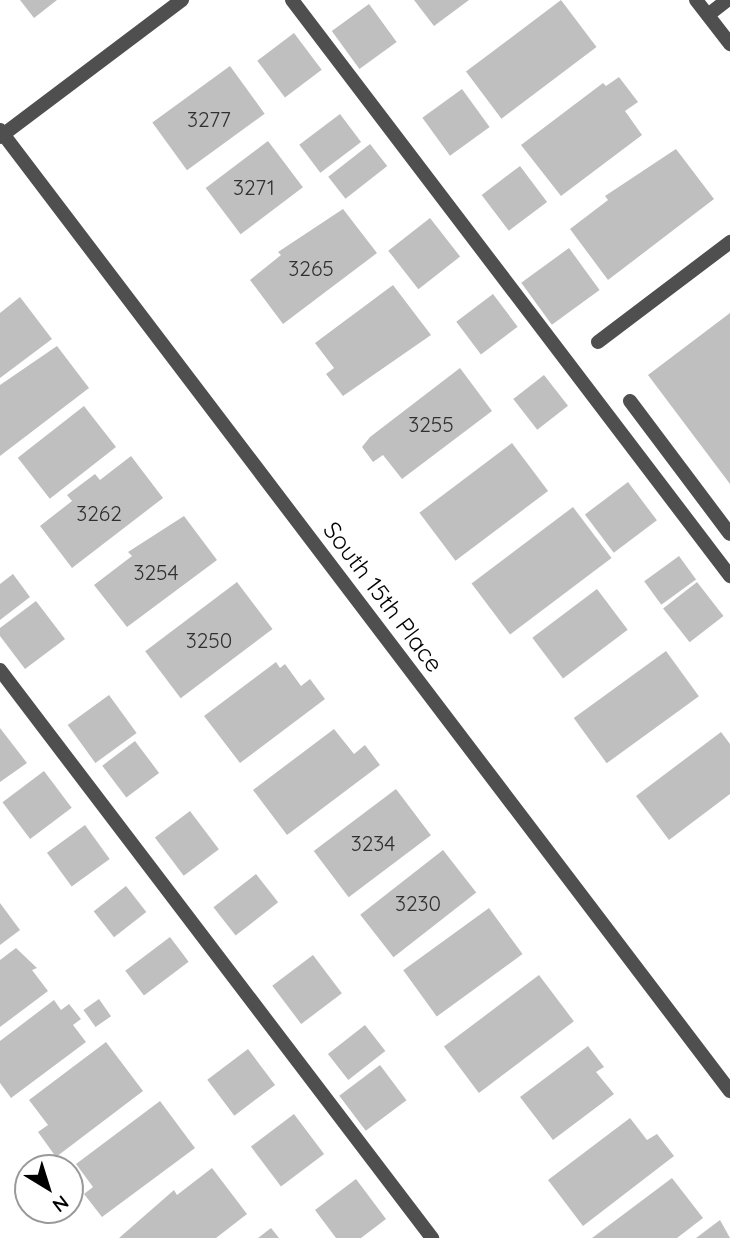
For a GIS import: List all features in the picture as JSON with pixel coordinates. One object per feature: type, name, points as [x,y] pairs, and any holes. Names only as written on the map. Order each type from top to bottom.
[{"type":"street","points":[[1,134],[182,0]]},
{"type":"street","points":[[292,0],[730,576]]},
{"type":"street","points":[[696,0],[730,44]]},
{"type":"street","points":[[708,15],[727,0]]},
{"type":"street","name":"South 15th Place","points":[[1,134],[730,1091]]},
{"type":"street","points":[[598,342],[730,242]]},
{"type":"street","points":[[630,401],[730,534]]},
{"type":"street","points":[[0,670],[432,1238]]},
{"type":"building","points":[[20,0],[57,0],[34,18]]},
{"type":"building","points":[[414,0],[469,0],[434,26]]},
{"type":"building","points":[[561,0],[597,47],[501,119],[466,72]]},
{"type":"building","points":[[369,4],[397,42],[359,69],[332,31]]},
{"type":"building","points":[[294,33],[322,70],[285,97],[257,61]]},
{"type":"building","points":[[230,66],[265,114],[187,170],[152,122]]},
{"type":"building","points":[[619,77],[638,102],[625,111],[642,135],[561,196],[521,145],[603,83],[606,86]]},
{"type":"building","points":[[462,89],[490,127],[450,156],[422,118]]},
{"type":"building","points":[[340,114],[361,142],[320,173],[299,145]]},
{"type":"building","points":[[268,141],[303,187],[241,234],[206,188]]},
{"type":"building","points":[[370,144],[387,166],[345,199],[328,177]]},
{"type":"building","points":[[676,149],[714,199],[608,280],[570,229],[608,200],[605,196]]},
{"type":"building","points":[[520,166],[547,202],[509,231],[482,195]]},
{"type":"building","points":[[343,209],[377,253],[283,324],[250,280],[281,255],[278,252]]},
{"type":"building","points":[[430,218],[460,257],[418,289],[388,251]]},
{"type":"building","points":[[569,248],[600,290],[552,325],[521,283]]},
{"type":"building","points":[[393,285],[431,335],[343,396],[326,374],[334,368],[315,343]]},
{"type":"building","points":[[493,294],[518,327],[481,354],[456,322]]},
{"type":"building","points":[[20,297],[52,339],[0,378],[0,313]]},
{"type":"building","points":[[730,313],[730,484],[648,375]]},
{"type":"building","points":[[57,346],[89,388],[0,456],[0,385]]},
{"type":"building","points":[[460,368],[492,411],[402,479],[383,455],[373,462],[362,447],[370,437]]},
{"type":"building","points":[[544,375],[568,406],[537,430],[513,399]]},
{"type":"building","points":[[84,406],[116,447],[50,499],[18,458]]},
{"type":"building","points":[[512,443],[548,491],[455,561],[419,513]]},
{"type":"building","points":[[131,456],[163,498],[72,568],[40,526],[72,501],[67,495],[95,474],[100,480]]},
{"type":"building","points":[[628,482],[657,520],[614,553],[585,514]]},
{"type":"building","points":[[573,507],[612,558],[510,635],[472,583]]},
{"type":"building","points":[[184,516],[217,560],[127,627],[94,585],[132,556],[128,552]]},
{"type":"building","points":[[679,556],[696,579],[661,605],[644,581]]},
{"type":"building","points":[[13,574],[30,597],[0,620],[0,584]]},
{"type":"building","points":[[237,582],[273,629],[181,698],[145,651]]},
{"type":"building","points":[[697,582],[723,616],[690,642],[663,608]]},
{"type":"building","points":[[597,589],[628,630],[563,678],[532,638]]},
{"type":"building","points":[[36,601],[65,639],[25,669],[0,636],[0,628]]},
{"type":"building","points":[[666,651],[699,696],[607,763],[574,718]]},
{"type":"building","points":[[276,662],[280,668],[285,664],[301,686],[310,679],[325,699],[240,763],[204,716]]},
{"type":"building","points":[[109,695],[137,733],[95,763],[68,725]]},
{"type":"building","points":[[0,728],[27,763],[0,782]]},
{"type":"building","points":[[334,729],[354,754],[365,745],[380,765],[287,835],[253,790]]},
{"type":"building","points":[[721,732],[730,744],[730,794],[669,840],[636,796]]},
{"type":"building","points":[[135,741],[159,773],[126,798],[102,766]]},
{"type":"building","points":[[44,771],[72,808],[30,839],[2,802]]},
{"type":"building","points":[[396,789],[431,835],[349,897],[314,851]]},
{"type":"building","points":[[190,811],[219,849],[184,876],[155,837]]},
{"type":"building","points":[[85,825],[110,859],[72,887],[47,853]]},
{"type":"building","points":[[443,850],[476,893],[394,957],[360,915]]},
{"type":"building","points":[[256,874],[278,902],[236,936],[213,907]]},
{"type":"building","points":[[126,886],[146,912],[114,937],[94,911]]},
{"type":"building","points":[[0,903],[20,930],[0,945]]},
{"type":"building","points":[[489,908],[523,954],[437,1016],[403,970]]},
{"type":"building","points":[[170,937],[189,962],[144,995],[125,971]]},
{"type":"building","points":[[16,948],[37,968],[32,970],[48,991],[0,1027],[0,960]]},
{"type":"building","points":[[313,955],[342,993],[301,1024],[272,986]]},
{"type":"building","points":[[539,975],[574,1021],[479,1093],[444,1047]]},
{"type":"building","points":[[99,999],[111,1016],[95,1027],[83,1010]]},
{"type":"building","points":[[54,1000],[61,1010],[69,1004],[81,1019],[73,1025],[86,1042],[11,1098],[0,1083],[0,1041]]},
{"type":"building","points":[[365,1025],[385,1051],[348,1080],[328,1054]]},
{"type":"building","points":[[106,1042],[143,1091],[60,1154],[54,1154],[38,1132],[48,1125],[29,1100]]},
{"type":"building","points":[[588,1046],[604,1067],[596,1072],[614,1094],[553,1140],[520,1097]]},
{"type":"building","points":[[248,1049],[275,1085],[234,1116],[207,1080]]},
{"type":"building","points":[[380,1065],[406,1100],[366,1131],[339,1096]]},
{"type":"building","points":[[160,1101],[195,1148],[102,1217],[84,1194],[93,1187],[84,1175],[84,1158]]},
{"type":"building","points":[[294,1114],[324,1154],[281,1186],[251,1146]]},
{"type":"building","points":[[630,1118],[647,1140],[657,1134],[674,1156],[583,1226],[548,1180]]},
{"type":"building","points":[[212,1168],[247,1214],[216,1238],[119,1238],[174,1190],[177,1195]]},
{"type":"building","points":[[672,1178],[703,1218],[677,1238],[592,1238]]},
{"type":"building","points":[[356,1179],[386,1219],[361,1238],[336,1238],[315,1210]]},
{"type":"building","points":[[720,1220],[730,1238],[696,1238]]},
{"type":"building","points":[[271,1228],[279,1238],[258,1238]]}]
